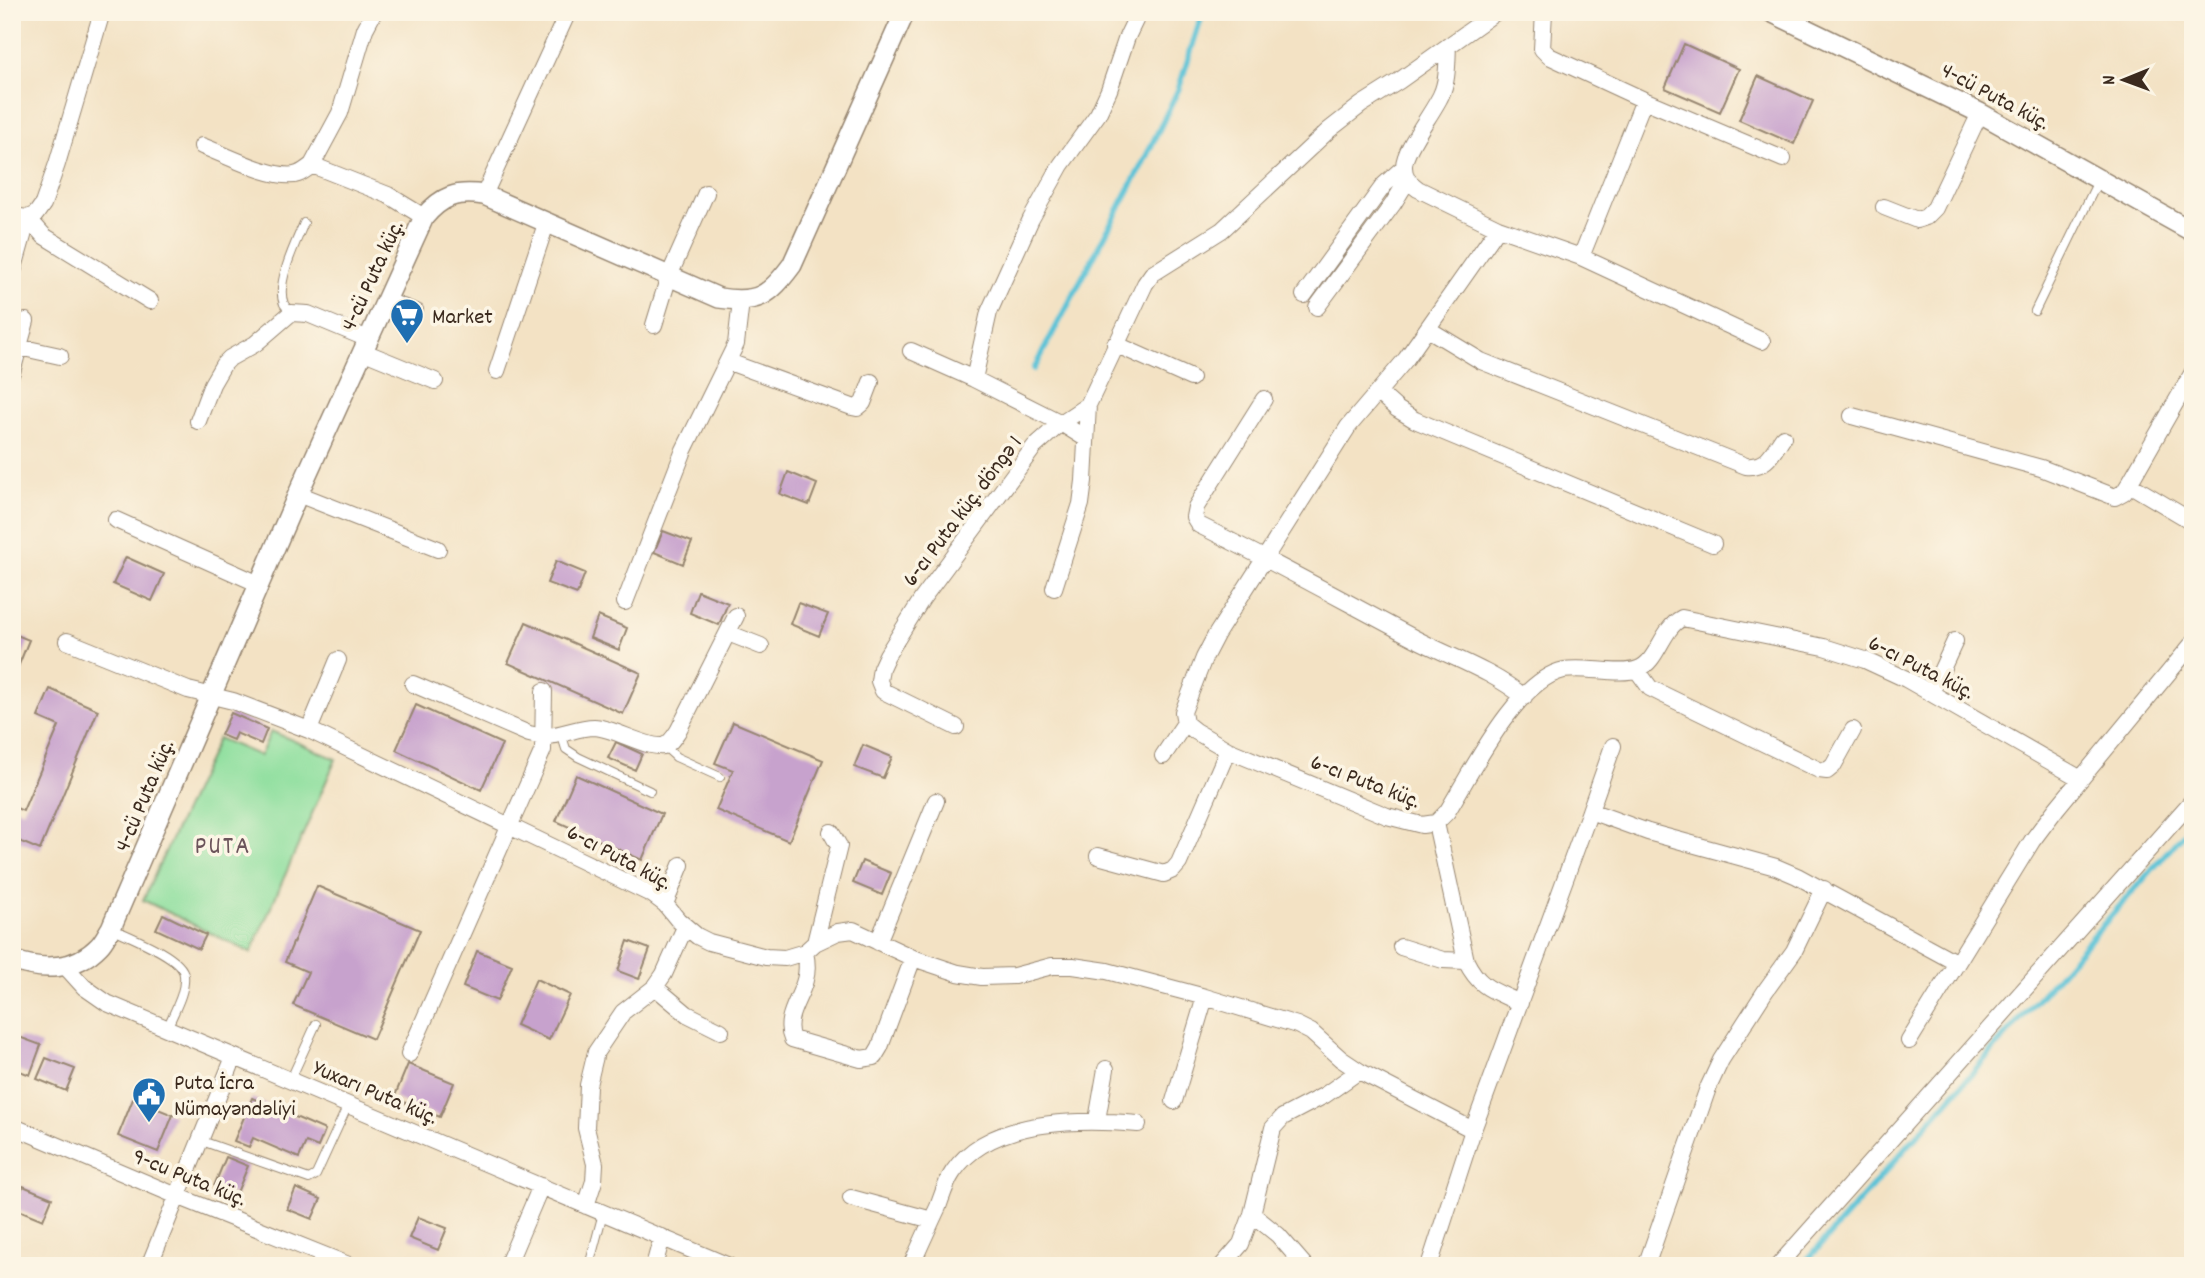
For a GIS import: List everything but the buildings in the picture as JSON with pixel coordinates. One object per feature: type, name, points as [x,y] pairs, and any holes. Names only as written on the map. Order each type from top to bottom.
[{"type":"street","points":[[20,217],[36,214],[43,204],[102,12]]},
{"type":"street","points":[[202,146],[283,175],[296,175],[312,165],[340,113],[365,29],[374,12]]},
{"type":"street","points":[[484,195],[568,12]]},
{"type":"street","points":[[625,602],[684,450],[736,344],[741,301],[764,295],[777,286],[792,265],[905,12]]},
{"type":"street","points":[[974,379],[989,312],[1037,208],[1061,165],[1098,114],[1139,12]]},
{"type":"street","points":[[1054,588],[1080,512],[1088,405],[1115,344],[1152,274],[1222,230],[1329,130],[1361,105],[1496,12]]},
{"type":"street","points":[[1544,12],[1542,49],[1549,56],[1783,159]]},
{"type":"street","name":"4-cü Puta küç.","points":[[1770,12],[1980,113],[2193,232]]},
{"type":"street","points":[[1317,307],[1393,204],[1405,174],[1406,155],[1442,93],[1446,80],[1448,46]]},
{"type":"street","points":[[1581,257],[1644,100]]},
{"type":"street","points":[[1884,207],[1917,220],[1926,217],[1935,208],[1980,113]]},
{"type":"street","points":[[312,165],[388,195],[424,218]]},
{"type":"street","points":[[1405,174],[1418,189],[1498,228],[1581,257],[1762,341]]},
{"type":"street","points":[[1304,295],[1384,185],[1405,174]]},
{"type":"street","name":"4-cü Puta küç.","points":[[65,966],[100,946],[111,928],[298,494],[424,218],[435,205],[450,196],[467,192],[484,195],[719,298],[741,301]]},
{"type":"street","points":[[654,325],[669,276],[706,193]]},
{"type":"street","points":[[12,275],[20,217]]},
{"type":"street","points":[[20,217],[51,240],[150,302]]},
{"type":"street","points":[[497,370],[547,221]]},
{"type":"street","points":[[1163,756],[1185,723],[1183,712],[1186,700],[1204,657],[1264,557],[1348,427],[1406,359],[1498,228]]},
{"type":"street","points":[[198,421],[212,384],[223,365],[255,344],[291,313],[308,314],[435,381]]},
{"type":"street","points":[[12,372],[26,321]]},
{"type":"street","points":[[1428,329],[1481,361],[1746,466],[1764,464],[1783,437]]},
{"type":"street","points":[[1115,344],[1191,378]]},
{"type":"street","points":[[19,347],[60,356]]},
{"type":"street","points":[[911,351],[974,379],[1085,438]]},
{"type":"street","points":[[729,362],[852,408],[863,403],[870,382]]},
{"type":"street","points":[[1852,416],[2041,468],[2115,497],[2124,492],[2129,484],[2193,372]]},
{"type":"street","points":[[1378,392],[1415,419],[1713,544]]},
{"type":"street","points":[[1264,399],[1196,507],[1194,517],[1199,525],[1421,641],[1488,672],[1524,697]]},
{"type":"street","name":"6-cı Puta küç. döngə 1","points":[[956,727],[883,691],[879,681],[881,668],[922,599],[1034,447],[1061,423],[1088,405]]},
{"type":"street","points":[[2129,484],[2193,522]]},
{"type":"street","points":[[298,494],[438,549]]},
{"type":"street","points":[[116,520],[259,584]]},
{"type":"street","points":[[413,684],[528,734],[552,735],[595,727],[664,746],[671,742],[678,731],[736,616]]},
{"type":"street","name":"6-cı Puta küç.","points":[[1185,723],[1228,750],[1387,816],[1422,825],[1436,822],[1447,812],[1507,714],[1548,676],[1578,669],[1637,670],[1648,664],[1665,634],[1674,622],[1682,618],[1824,647],[1865,660],[1906,679],[2081,779]]},
{"type":"street","points":[[728,633],[761,646]]},
{"type":"street","name":"6-cı Puta küç.","points":[[67,641],[188,690],[259,710],[309,730],[653,895],[665,904],[685,927],[709,942],[766,957],[785,958],[838,932],[853,930],[913,958],[958,973],[982,977],[1014,976],[1052,966],[1107,971],[1297,1025],[1311,1032],[1359,1071],[1473,1130]]},
{"type":"street","points":[[1931,693],[1955,641]]},
{"type":"street","points":[[1909,1041],[2032,841],[2193,643]]},
{"type":"street","points":[[309,730],[338,660]]},
{"type":"street","points":[[1637,670],[1650,688],[1819,770],[1827,771],[1833,766],[1853,730]]},
{"type":"street","points":[[409,1054],[509,824],[552,735],[544,691]]},
{"type":"street","points":[[1429,1266],[1473,1130],[1613,746]]},
{"type":"street","points":[[1098,856],[1164,874],[1173,870],[1179,863],[1228,750]]},
{"type":"street","points":[[1778,1266],[2193,800]]},
{"type":"street","points":[[878,942],[936,801]]},
{"type":"street","points":[[1590,811],[1647,832],[1776,867],[1824,889],[1957,963]]},
{"type":"street","points":[[1436,822],[1466,961],[1474,977],[1484,986],[1520,1003]]},
{"type":"street","points":[[831,832],[839,846],[810,947],[805,980],[789,1020],[788,1030],[792,1039],[861,1059],[874,1057],[913,958]]},
{"type":"street","points":[[665,904],[681,865]]},
{"type":"street","points":[[1646,1266],[1708,1088],[1721,1060],[1794,951],[1824,889]]},
{"type":"street","points":[[586,1206],[594,1181],[595,1164],[586,1128],[590,1072],[596,1052],[623,1012],[655,987],[664,974],[685,927]]},
{"type":"street","points":[[1401,947],[1443,960],[1466,961]]},
{"type":"street","points":[[12,960],[44,969],[65,966]]},
{"type":"street","name":"Yuxarı Puta küç.","points":[[65,966],[94,996],[723,1265]]},
{"type":"street","points":[[655,987],[675,1006],[721,1031]]},
{"type":"street","points":[[1174,1101],[1205,997]]},
{"type":"street","points":[[149,1266],[234,1057]]},
{"type":"street","points":[[1097,1120],[1106,1069]]},
{"type":"street","points":[[1222,1266],[1241,1244],[1252,1214],[1273,1129],[1283,1117],[1325,1095],[1359,1071]]},
{"type":"street","points":[[911,1266],[952,1174],[965,1157],[1014,1131],[1074,1121],[1138,1124]]},
{"type":"street","name":"9-cu Puta küç.","points":[[12,1126],[350,1265]]},
{"type":"street","points":[[507,1266],[541,1186]]},
{"type":"street","points":[[851,1198],[932,1220]]},
{"type":"street","points":[[1252,1214],[1278,1234],[1305,1266]]},
{"type":"street","points":[[654,1266],[662,1237]]},
{"type":"lane","points":[[2035,311],[2100,178]]},
{"type":"lane","points":[[291,313],[284,303],[282,292],[285,274],[304,223]]},
{"type":"lane","points":[[387,297],[419,309]]},
{"type":"lane","points":[[552,735],[578,757],[650,791]]},
{"type":"lane","points":[[664,746],[688,764],[720,777]]},
{"type":"lane","points":[[111,928],[176,960],[185,972],[184,986],[167,1029]]},
{"type":"lane","points":[[290,1081],[316,1024]]},
{"type":"lane","points":[[200,1140],[309,1179],[316,1175],[348,1105]]},
{"type":"lane","points":[[589,1266],[603,1213]]},
{"type":"green space","points":[[271,731],[336,759],[251,953],[143,900],[218,738],[260,756]]},
{"type":"waterway","points":[[1034,369],[1142,165],[1179,88],[1203,12]]},
{"type":"waterway","points":[[1802,1266],[2193,823]]},
{"type":"place","name":"Market","points":[[407,345]]},
{"type":"place","name":"Puta İcra Nümayəndəliyi","points":[[149,1124]]},
{"type":"district","name":"PUTA","points":[[223,844]]}]
